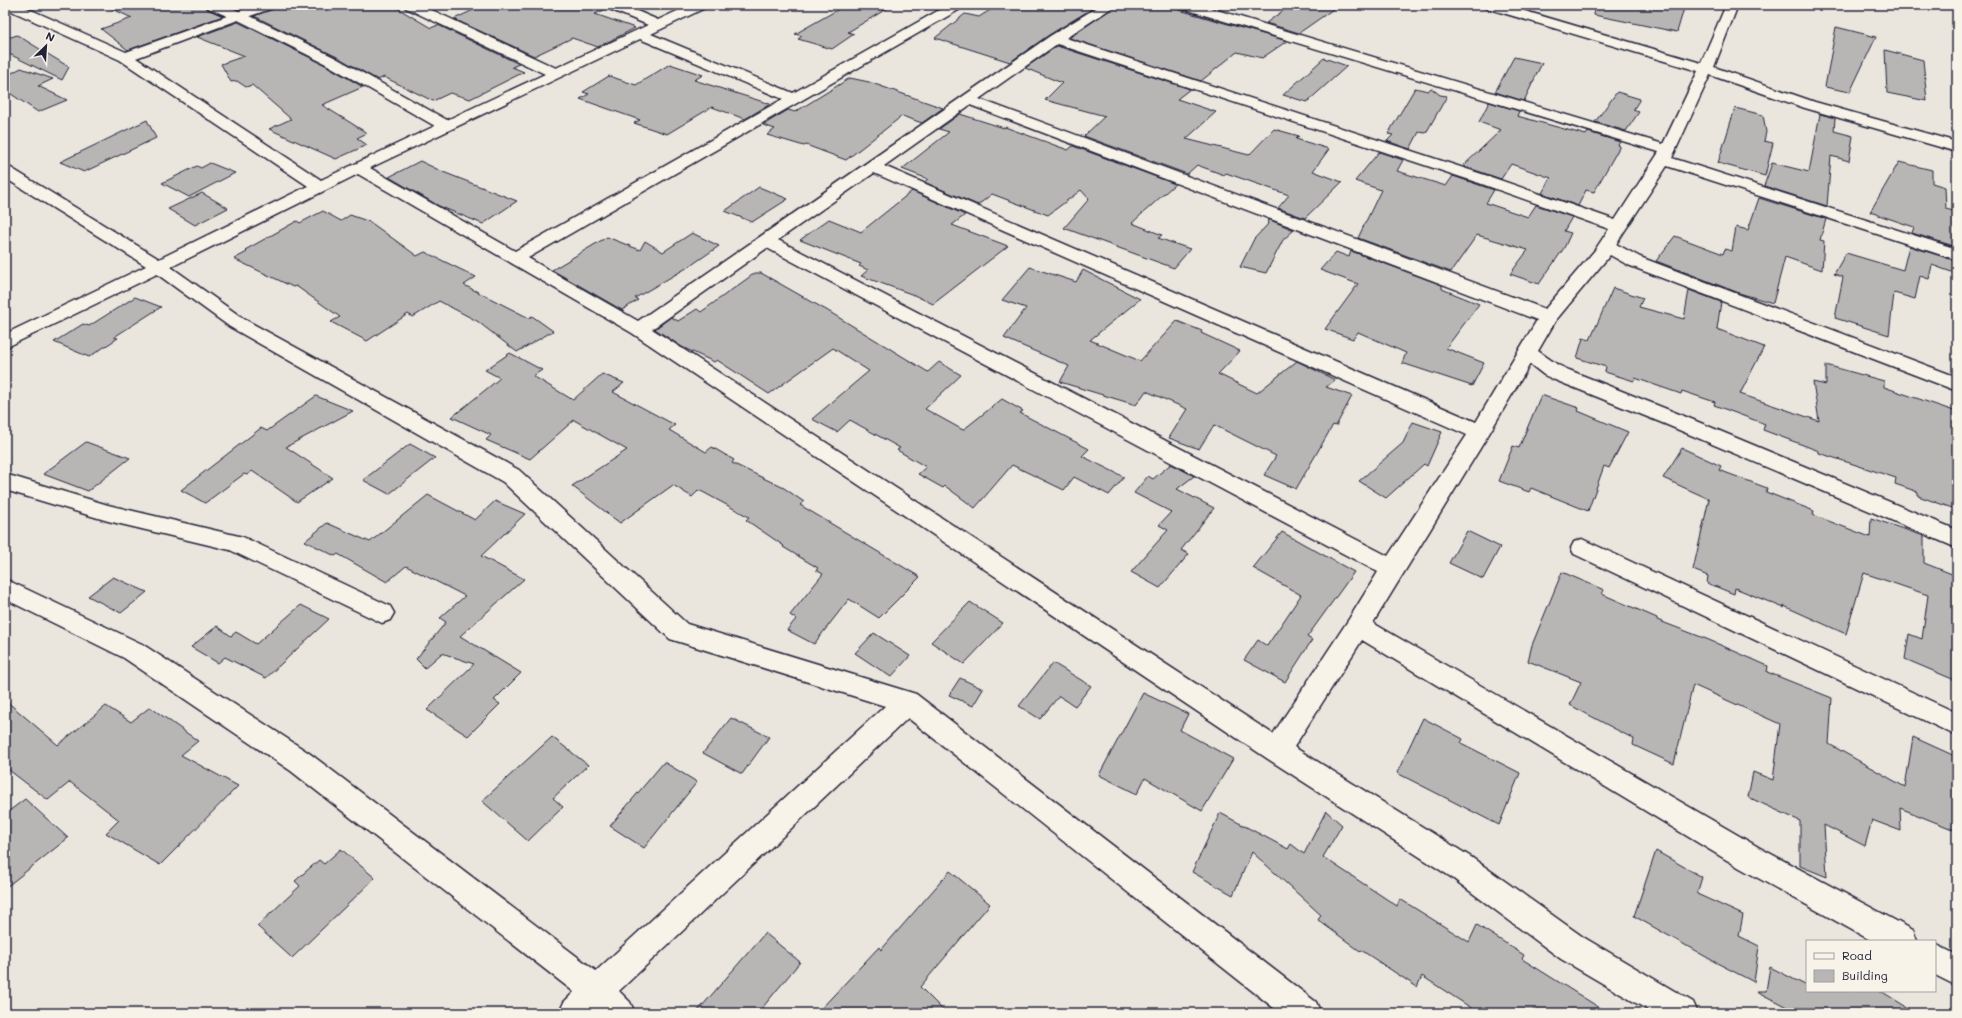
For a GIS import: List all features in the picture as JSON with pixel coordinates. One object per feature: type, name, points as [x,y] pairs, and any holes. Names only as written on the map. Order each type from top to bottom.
[{"type":"street","points":[[9,5],[125,56],[320,187]]},
{"type":"street","points":[[213,5],[239,16],[372,83],[446,126]]},
{"type":"street","points":[[125,56],[268,5]]},
{"type":"street","points":[[411,5],[555,73]]},
{"type":"street","points":[[612,5],[659,25]]},
{"type":"street","points":[[5,342],[358,168],[700,5]]},
{"type":"street","points":[[515,258],[957,5]]},
{"type":"street","points":[[640,329],[874,167],[1055,39],[1110,5]]},
{"type":"street","points":[[1186,5],[1665,155],[1957,254]]},
{"type":"street","points":[[1491,5],[1552,16],[1810,105],[1957,147]]},
{"type":"street","points":[[1277,751],[1358,626],[1392,569],[1480,432],[1528,353],[1548,316],[1607,246],[1665,155],[1706,69],[1732,5]]},
{"type":"street","points":[[640,34],[794,98]]},
{"type":"street","points":[[1055,39],[1485,180],[1619,227]]},
{"type":"street","points":[[969,100],[1548,316]]},
{"type":"street","points":[[874,167],[1480,432]]},
{"type":"street","points":[[358,168],[640,329],[1277,751],[1461,867],[1572,948],[1682,1013]]},
{"type":"street","points":[[5,171],[158,266],[237,323],[511,476],[679,632],[907,702],[1305,1013]]},
{"type":"street","points":[[766,241],[1392,569]]},
{"type":"street","points":[[1607,246],[1634,261],[1957,384]]},
{"type":"street","points":[[1528,353],[1551,370],[1562,375],[1672,419],[1957,539]]},
{"type":"street","points":[[5,482],[108,514],[236,543],[382,613]]},
{"type":"street","points":[[1582,548],[1957,725]]},
{"type":"street","points":[[5,588],[133,651],[300,762],[597,991],[618,1013]]},
{"type":"street","points":[[1358,626],[1750,858],[1900,940]]},
{"type":"street","points":[[575,1013],[907,702]]},
{"type":"street","points":[[1936,960],[1957,971]]},
{"type":"building","points":[[104,5],[206,5],[207,9],[223,16],[128,50],[101,29],[132,18]]},
{"type":"building","points":[[275,5],[392,5],[431,28],[438,25],[519,64],[512,67],[524,72],[470,99],[450,93],[433,101],[384,77],[378,80],[337,57],[254,16],[273,9]]},
{"type":"building","points":[[484,5],[605,5],[606,9],[595,14],[635,28],[598,47],[572,38],[534,56],[454,19]]},
{"type":"building","points":[[846,5],[893,5],[848,32],[854,34],[832,49],[798,39],[802,36],[795,34]]},
{"type":"building","points":[[998,5],[1098,5],[1049,35],[1010,62],[935,38],[965,14],[979,17]]},
{"type":"building","points":[[1117,5],[1162,5],[1287,41],[1262,58],[1237,52],[1201,81],[1069,38]]},
{"type":"building","points":[[1291,5],[1339,5],[1299,33],[1266,23]]},
{"type":"building","points":[[1595,5],[1685,5],[1677,32],[1594,15]]},
{"type":"building","points":[[238,22],[325,65],[363,87],[322,105],[367,133],[357,138],[367,145],[336,159],[269,129],[291,119],[252,85],[246,87],[237,81],[231,82],[221,64],[245,56],[197,37]]},
{"type":"building","points":[[1836,27],[1876,37],[1850,92],[1825,87]]},
{"type":"building","points":[[17,35],[69,67],[62,80],[5,52],[5,39]]},
{"type":"building","points":[[1057,46],[1190,89],[1177,99],[1216,112],[1186,139],[1249,155],[1274,129],[1299,136],[1296,139],[1329,149],[1313,171],[1342,182],[1305,218],[1278,208],[1289,195],[1226,173],[1224,175],[1197,165],[1187,174],[1084,136],[1105,116],[1045,100],[1062,83],[1025,68]]},
{"type":"building","points":[[1885,50],[1923,60],[1927,101],[1887,93]]},
{"type":"building","points":[[1514,57],[1542,63],[1524,101],[1495,92]]},
{"type":"building","points":[[1324,58],[1347,66],[1307,102],[1283,95]]},
{"type":"building","points":[[670,64],[703,75],[694,80],[770,104],[745,119],[712,107],[667,134],[634,123],[640,120],[580,99],[589,94],[583,92],[609,76],[636,85]]},
{"type":"building","points":[[21,68],[53,79],[38,86],[67,100],[38,112],[5,90],[5,71],[10,74]]},
{"type":"building","points":[[850,78],[869,82],[943,108],[922,123],[902,116],[846,160],[806,145],[804,146],[767,135],[775,129],[763,125],[788,110],[795,112]]},
{"type":"building","points":[[1415,88],[1428,91],[1431,88],[1440,95],[1447,96],[1426,133],[1419,132],[1410,149],[1387,141],[1393,135],[1388,134]]},
{"type":"building","points":[[1617,92],[1640,99],[1633,110],[1639,112],[1626,131],[1595,122]]},
{"type":"building","points":[[1489,102],[1519,111],[1517,116],[1586,135],[1588,132],[1620,142],[1618,145],[1620,146],[1594,192],[1586,190],[1578,206],[1542,193],[1551,178],[1511,164],[1501,179],[1463,166],[1501,130],[1479,122]]},
{"type":"building","points":[[1735,108],[1763,115],[1766,132],[1764,141],[1773,143],[1765,176],[1718,163]]},
{"type":"building","points":[[960,114],[1004,128],[1005,127],[1068,150],[1073,146],[1175,184],[1132,223],[1162,235],[1158,238],[1190,249],[1174,268],[1064,228],[1089,199],[1081,190],[1048,215],[992,194],[978,205],[924,182],[928,179],[902,169],[949,132],[939,129]]},
{"type":"building","points":[[1820,114],[1835,118],[1834,131],[1853,136],[1849,161],[1831,156],[1827,206],[1764,186],[1772,163],[1809,172]]},
{"type":"building","points":[[147,120],[156,138],[84,172],[60,162]]},
{"type":"building","points":[[1379,152],[1403,160],[1397,171],[1446,186],[1453,176],[1494,190],[1486,203],[1528,217],[1536,205],[1572,217],[1564,231],[1571,233],[1564,248],[1539,284],[1510,274],[1528,250],[1477,235],[1451,272],[1358,238],[1381,190],[1355,181]]},
{"type":"building","points":[[420,161],[443,172],[517,201],[483,224],[439,206],[389,177]]},
{"type":"building","points":[[1899,162],[1932,170],[1932,183],[1945,187],[1946,209],[1957,212],[1957,247],[1912,233],[1914,227],[1870,212]]},
{"type":"building","points":[[210,163],[235,173],[189,197],[162,183],[197,166],[201,168]]},
{"type":"building","points":[[759,187],[788,199],[752,222],[725,211]]},
{"type":"building","points":[[912,191],[965,215],[952,225],[1008,246],[933,304],[914,295],[861,276],[868,270],[859,266],[861,264],[800,240],[829,219],[861,232]]},
{"type":"building","points":[[202,193],[228,208],[195,225],[168,209]]},
{"type":"building","points":[[1759,198],[1826,219],[1820,240],[1824,241],[1822,270],[1785,257],[1773,303],[1739,293],[1656,261],[1675,236],[1723,254],[1725,249],[1732,251],[1736,227],[1748,230]]},
{"type":"building","points":[[323,211],[341,221],[350,215],[370,222],[417,256],[425,252],[476,277],[464,285],[529,318],[532,316],[553,331],[517,352],[477,321],[439,301],[413,317],[408,314],[367,341],[331,322],[340,317],[296,286],[293,287],[234,259],[247,252],[245,250],[297,221],[300,223]]},
{"type":"building","points":[[1268,219],[1294,230],[1283,240],[1266,273],[1240,267],[1254,239],[1269,223]]},
{"type":"building","points":[[692,233],[719,246],[690,266],[635,298],[638,300],[622,310],[552,270],[607,237],[640,250],[645,241],[663,252]]},
{"type":"building","points":[[1909,246],[1957,261],[1957,274],[1932,265],[1929,279],[1920,276],[1915,299],[1894,293],[1889,335],[1835,318],[1843,277],[1834,274],[1846,253],[1903,270]]},
{"type":"building","points":[[1351,251],[1442,285],[1442,289],[1479,304],[1446,348],[1484,363],[1472,386],[1402,363],[1406,353],[1358,332],[1353,339],[1325,329],[1358,284],[1320,270],[1336,252],[1349,257]]},
{"type":"building","points":[[1030,267],[1076,282],[1083,270],[1140,299],[1090,340],[1140,361],[1177,321],[1202,331],[1201,333],[1240,351],[1218,374],[1257,393],[1297,361],[1335,380],[1326,387],[1352,396],[1336,426],[1333,425],[1296,489],[1264,475],[1276,456],[1214,425],[1199,449],[1169,438],[1187,409],[1146,391],[1136,405],[1060,382],[1069,366],[1004,338],[1026,308],[1002,300]]},
{"type":"building","points":[[755,273],[761,273],[828,311],[928,372],[939,362],[961,375],[925,409],[963,430],[1002,399],[1023,411],[1020,413],[1089,449],[1082,456],[1124,477],[1109,495],[1074,477],[1064,490],[1012,465],[975,508],[945,486],[943,488],[918,474],[926,467],[897,450],[900,448],[850,420],[837,432],[812,419],[869,371],[833,348],[769,394],[717,360],[714,362],[682,347],[655,329],[671,317],[678,321],[697,309],[701,312]]},
{"type":"building","points":[[1613,288],[1643,298],[1639,307],[1684,319],[1689,290],[1721,302],[1717,329],[1764,347],[1740,394],[1819,421],[1813,382],[1826,385],[1826,365],[1884,381],[1884,387],[1957,412],[1957,473],[1955,509],[1918,496],[1918,492],[1895,484],[1896,478],[1819,453],[1819,451],[1763,430],[1765,424],[1714,405],[1715,402],[1682,391],[1681,394],[1635,378],[1634,381],[1605,372],[1606,367],[1577,358],[1583,338],[1590,340]]},
{"type":"building","points":[[135,297],[161,307],[114,337],[118,338],[89,357],[54,342],[83,324],[89,326]]},
{"type":"building","points":[[510,353],[542,370],[533,376],[573,400],[602,374],[624,383],[613,392],[675,425],[669,430],[706,452],[712,447],[734,460],[732,463],[784,488],[804,502],[800,505],[920,577],[879,618],[849,599],[814,644],[787,630],[796,619],[790,615],[823,574],[816,570],[818,568],[783,547],[784,546],[746,520],[749,517],[699,490],[692,497],[673,485],[620,523],[572,486],[627,450],[574,420],[530,459],[486,440],[491,435],[452,417],[500,378],[485,370]]},
{"type":"building","points":[[1541,395],[1579,408],[1578,411],[1628,432],[1609,468],[1604,466],[1588,511],[1531,488],[1529,492],[1499,481],[1513,446],[1519,448]]},
{"type":"building","points":[[316,396],[353,411],[286,447],[333,478],[297,502],[252,471],[247,475],[244,474],[205,503],[181,490],[261,428],[267,431]]},
{"type":"building","points":[[1413,422],[1442,432],[1427,466],[1424,464],[1386,498],[1359,481],[1403,443]]},
{"type":"building","points":[[86,442],[130,458],[88,491],[43,474]]},
{"type":"building","points":[[410,444],[435,458],[389,494],[363,480]]},
{"type":"building","points":[[1682,448],[1721,466],[1719,470],[1767,488],[1766,492],[1814,511],[1813,515],[1870,537],[1871,518],[1924,536],[1924,563],[1957,576],[1957,681],[1905,659],[1909,634],[1922,639],[1928,595],[1864,573],[1846,634],[1784,606],[1784,608],[1735,588],[1734,594],[1707,583],[1708,576],[1693,570],[1709,499],[1663,478]]},
{"type":"building","points":[[1171,464],[1194,476],[1177,489],[1214,508],[1181,550],[1189,554],[1160,588],[1131,572],[1168,530],[1159,525],[1171,512],[1134,493],[1148,476],[1153,479]]},
{"type":"building","points":[[428,495],[475,520],[495,501],[525,514],[481,556],[524,579],[460,636],[521,673],[494,700],[500,704],[468,736],[427,710],[474,664],[442,653],[425,668],[416,659],[446,622],[440,618],[465,596],[406,566],[387,582],[338,554],[335,556],[305,541],[327,523],[370,542]]},
{"type":"building","points":[[1467,531],[1500,547],[1483,579],[1449,563]]},
{"type":"building","points":[[1282,532],[1354,572],[1307,637],[1312,640],[1285,682],[1244,660],[1258,640],[1267,646],[1301,595],[1253,568]]},
{"type":"building","points":[[1562,572],[1604,590],[1602,594],[1657,618],[1657,620],[1709,640],[1768,666],[1767,672],[1832,698],[1829,744],[1905,787],[1913,737],[1957,757],[1957,831],[1900,808],[1901,831],[1872,820],[1865,846],[1824,825],[1827,877],[1800,866],[1800,821],[1748,797],[1753,772],[1773,780],[1780,724],[1693,685],[1674,764],[1633,745],[1634,739],[1570,705],[1581,682],[1528,661],[1532,645]]},
{"type":"building","points":[[113,577],[147,592],[121,613],[88,596]]},
{"type":"building","points":[[970,602],[1003,623],[964,664],[931,642]]},
{"type":"building","points":[[301,605],[329,619],[266,678],[225,657],[218,663],[191,647],[217,626],[231,636],[236,632],[256,644]]},
{"type":"building","points":[[874,633],[910,656],[891,677],[855,653]]},
{"type":"building","points":[[1053,663],[1091,686],[1075,706],[1059,696],[1040,719],[1019,706]]},
{"type":"building","points":[[960,678],[983,689],[973,706],[949,695]]},
{"type":"building","points":[[1143,693],[1188,714],[1180,730],[1233,759],[1202,811],[1145,778],[1137,794],[1099,775]]},
{"type":"building","points":[[5,700],[58,745],[106,706],[131,722],[150,707],[198,741],[181,755],[238,786],[160,865],[106,833],[119,820],[70,782],[48,800],[5,767]]},
{"type":"building","points":[[731,718],[769,737],[742,774],[703,753]]},
{"type":"building","points":[[1423,718],[1463,739],[1461,743],[1520,773],[1499,825],[1397,773]]},
{"type":"building","points":[[552,737],[588,765],[553,798],[563,807],[528,841],[482,801]]},
{"type":"building","points":[[664,762],[697,782],[644,848],[610,826]]},
{"type":"building","points":[[25,799],[68,838],[5,888],[5,814]]},
{"type":"building","points":[[1326,811],[1342,825],[1323,857],[1397,906],[1400,899],[1469,942],[1477,925],[1524,955],[1522,959],[1608,1013],[1479,1013],[1422,976],[1417,987],[1361,950],[1360,951],[1318,920],[1321,915],[1252,852],[1233,895],[1192,872],[1220,813],[1288,849],[1291,844],[1304,854]]},
{"type":"building","points":[[341,849],[375,878],[292,958],[257,926],[300,886],[295,881],[319,860],[324,864]]},
{"type":"building","points":[[1656,851],[1702,877],[1697,894],[1743,915],[1739,936],[1759,946],[1754,982],[1715,962],[1634,916]]},
{"type":"building","points":[[950,871],[990,904],[920,987],[946,1013],[817,1013],[879,947],[881,950]]},
{"type":"building","points":[[765,933],[800,962],[758,1013],[696,1013]]},
{"type":"building","points":[[1770,967],[1806,985],[1806,992],[1883,992],[1916,1013],[1798,1013],[1756,991],[1766,991]]}]
